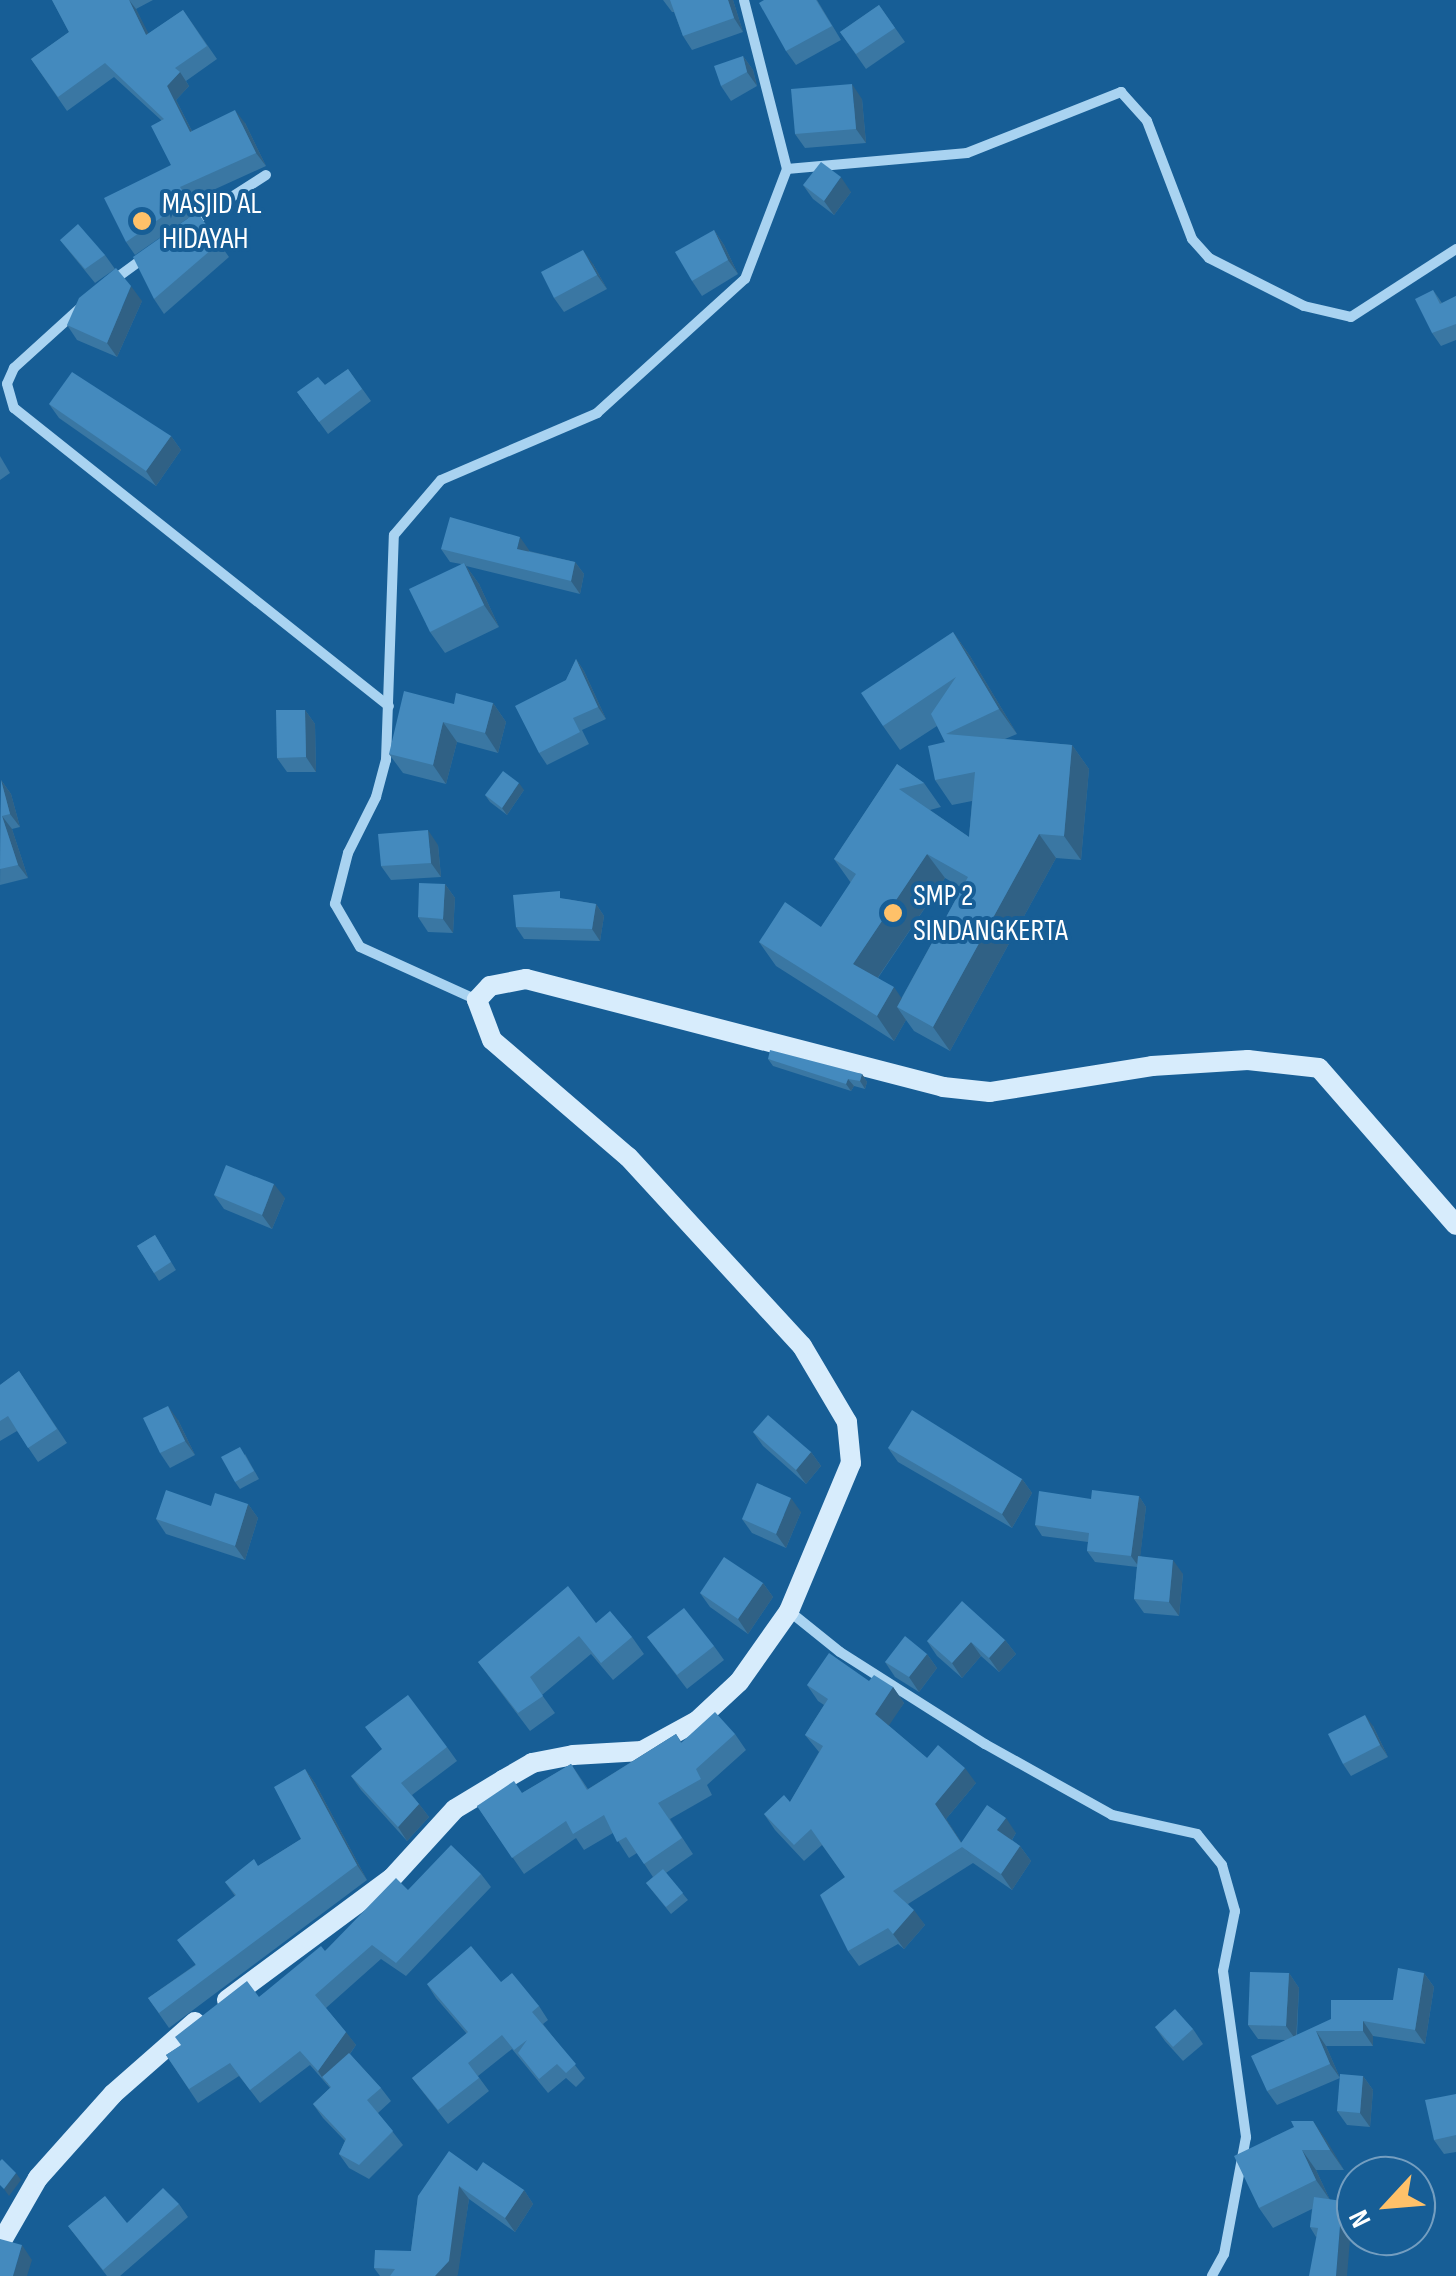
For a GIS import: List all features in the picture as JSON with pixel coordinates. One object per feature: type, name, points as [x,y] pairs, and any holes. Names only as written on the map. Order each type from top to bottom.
[{"type":"street","points":[[0,2244],[38,2178],[113,2094],[196,2022],[392,1878],[456,1809],[532,1763],[642,1751],[672,1738],[739,1682],[790,1611],[851,1463],[846,1422],[802,1346],[747,1283],[628,1157],[492,1040],[477,1000],[360,946],[338,918],[348,853],[376,797],[386,760],[388,579],[402,520],[441,480],[596,413],[731,292],[761,250],[787,170],[744,0]]},
{"type":"street","points":[[787,170],[967,153],[1121,92],[1147,121],[1192,239],[1209,258],[1304,306],[1350,318],[1456,249]]},
{"type":"street","points":[[180,230],[266,175]]},
{"type":"street","points":[[99,291],[154,250]]},
{"type":"street","points":[[86,303],[14,368],[7,384],[14,408],[389,706]]},
{"type":"street","points":[[477,1000],[490,986],[526,980],[943,1087],[990,1092],[1152,1066],[1248,1060],[1319,1068],[1456,1224]]},
{"type":"street","points":[[790,1611],[840,1652],[985,1744],[1112,1814],[1196,1834],[1222,1866],[1235,1912],[1222,1972],[1246,2137],[1224,2254],[1212,2276]]},
{"type":"building","points":[[52,0],[129,0],[146,35],[183,10],[207,46],[175,68],[180,72],[167,86],[190,132],[235,110],[256,153],[180,187],[188,199],[126,242],[104,198],[171,165],[151,126],[164,119],[105,63],[58,97],[31,59],[69,32]]},
{"type":"building","points":[[670,0],[728,0],[734,18],[683,36]]},
{"type":"building","points":[[816,0],[832,26],[786,51],[759,3]]},
{"type":"building","points":[[879,5],[895,28],[856,54],[840,32]]},
{"type":"building","points":[[743,56],[747,72],[721,86],[714,66]]},
{"type":"building","points":[[852,84],[856,129],[795,134],[791,89]]},
{"type":"building","points":[[821,162],[841,177],[824,201],[803,185]]},
{"type":"building","points":[[197,212],[219,243],[154,299],[133,257]]},
{"type":"building","points":[[78,224],[105,255],[85,269],[60,240]]},
{"type":"building","points":[[714,230],[728,260],[692,281],[675,252]]},
{"type":"building","points":[[583,250],[597,275],[554,298],[541,272]]},
{"type":"building","points":[[116,268],[131,286],[107,343],[67,325],[79,298]]},
{"type":"building","points":[[1433,290],[1440,304],[1456,296],[1456,324],[1432,333],[1415,299]]},
{"type":"building","points":[[348,369],[362,389],[319,422],[297,392],[318,377],[325,385]]},
{"type":"building","points":[[72,372],[171,436],[146,471],[49,404]]},
{"type":"building","points":[[450,517],[520,537],[517,549],[575,562],[571,581],[441,549]]},
{"type":"building","points":[[464,563],[484,605],[430,632],[409,589]]},
{"type":"building","points":[[953,632],[999,709],[946,734],[1072,745],[1064,836],[1039,834],[933,1027],[897,1007],[968,877],[927,854],[853,964],[894,987],[877,1016],[759,942],[785,902],[821,927],[856,874],[834,859],[897,764],[924,783],[899,789],[969,837],[975,772],[935,780],[928,746],[945,742],[931,714],[956,677],[883,726],[861,693]]},
{"type":"building","points":[[576,659],[598,707],[573,718],[580,732],[539,753],[515,706],[566,680]]},
{"type":"building","points":[[404,691],[454,704],[456,693],[493,703],[485,733],[443,722],[433,765],[389,754]]},
{"type":"building","points":[[276,710],[305,710],[306,757],[277,758]]},
{"type":"building","points":[[503,771],[519,783],[502,808],[485,795]]},
{"type":"building","points":[[1,780],[10,814],[2,816],[18,865],[0,869]]},
{"type":"building","points":[[428,830],[431,863],[381,866],[378,834]]},
{"type":"building","points":[[419,883],[445,884],[443,919],[418,917]]},
{"type":"building","points":[[560,891],[560,898],[596,904],[592,929],[516,927],[513,895]]},
{"type":"building","points":[[770,1050],[862,1074],[860,1081],[848,1079],[846,1084],[768,1059]]},
{"type":"building","points":[[226,1165],[274,1184],[262,1215],[214,1195]]},
{"type":"building","points":[[155,1235],[171,1262],[154,1273],[137,1246]]},
{"type":"building","points":[[19,1371],[57,1429],[28,1448],[8,1416],[0,1421],[0,1385]]},
{"type":"building","points":[[168,1406],[185,1441],[160,1453],[143,1418]]},
{"type":"building","points":[[912,1410],[1022,1479],[1002,1514],[888,1448]]},
{"type":"building","points":[[768,1415],[811,1452],[796,1470],[753,1432]]},
{"type":"building","points":[[240,1447],[254,1471],[235,1482],[221,1457]]},
{"type":"building","points":[[757,1483],[791,1498],[776,1534],[742,1519]]},
{"type":"building","points":[[166,1490],[211,1506],[215,1493],[248,1504],[235,1546],[156,1519]]},
{"type":"building","points":[[1092,1490],[1139,1496],[1131,1556],[1087,1551],[1089,1533],[1035,1525],[1039,1491],[1091,1499]]},
{"type":"building","points":[[1138,1556],[1173,1560],[1169,1602],[1134,1599]]},
{"type":"building","points":[[724,1557],[763,1583],[738,1619],[700,1593]]},
{"type":"building","points":[[568,1586],[596,1623],[610,1611],[632,1637],[601,1663],[579,1636],[530,1677],[543,1696],[518,1713],[478,1662]]},
{"type":"building","points":[[962,1601],[1005,1640],[989,1658],[971,1642],[952,1663],[927,1641]]},
{"type":"building","points":[[684,1608],[714,1646],[677,1675],[647,1637]]},
{"type":"building","points":[[905,1636],[927,1654],[909,1677],[885,1662]]},
{"type":"building","points":[[829,1653],[869,1681],[874,1675],[893,1687],[875,1714],[927,1758],[938,1745],[965,1768],[935,1804],[961,1843],[987,1805],[1006,1818],[997,1830],[1020,1846],[1001,1874],[962,1847],[893,1891],[914,1910],[893,1934],[888,1928],[848,1951],[820,1895],[845,1877],[811,1829],[794,1845],[764,1814],[784,1795],[790,1802],[823,1746],[805,1735],[828,1699],[807,1685]]},
{"type":"building","points":[[408,1695],[447,1747],[401,1783],[419,1804],[398,1827],[351,1776],[382,1749],[365,1727]]},
{"type":"building","points":[[715,1712],[735,1734],[696,1769],[701,1779],[658,1803],[682,1838],[644,1864],[626,1837],[617,1842],[604,1815],[573,1834],[566,1821],[512,1858],[477,1806],[514,1781],[522,1793],[571,1764],[587,1790],[676,1734],[681,1743]]},
{"type":"building","points":[[1365,1715],[1380,1745],[1343,1764],[1328,1734]]},
{"type":"building","points":[[305,1769],[357,1865],[159,2013],[148,1998],[196,1965],[177,1940],[236,1895],[225,1882],[254,1859],[258,1866],[301,1839],[274,1787]]},
{"type":"building","points":[[451,1845],[481,1874],[396,1963],[372,1945],[315,1995],[346,2032],[318,2071],[300,2051],[250,2090],[230,2063],[189,2089],[166,2055],[181,2045],[175,2037],[247,1981],[259,1997],[321,1946],[325,1951],[396,1878],[408,1890]]},
{"type":"building","points":[[663,1869],[683,1893],[666,1907],[646,1883]]},
{"type":"building","points":[[471,1946],[501,1982],[512,1973],[539,2006],[532,2012],[576,2064],[566,2073],[557,2064],[539,2079],[518,2053],[527,2040],[514,2050],[502,2035],[468,2063],[479,2078],[438,2110],[412,2078],[468,2032],[427,1984]]},
{"type":"building","points":[[1398,1968],[1424,1973],[1415,2030],[1363,2021],[1363,2031],[1316,2031],[1330,2064],[1267,2091],[1251,2056],[1331,2019],[1331,2000],[1393,2000]]},
{"type":"building","points":[[1250,1972],[1289,1973],[1286,2026],[1248,2025]]},
{"type":"building","points":[[1175,2009],[1193,2029],[1173,2047],[1155,2027]]},
{"type":"building","points":[[349,2053],[381,2088],[367,2100],[393,2131],[359,2165],[339,2154],[346,2139],[313,2104],[331,2087],[322,2077]]},
{"type":"building","points":[[1340,2074],[1363,2076],[1360,2113],[1337,2111]]},
{"type":"building","points":[[1456,2094],[1456,2135],[1434,2140],[1425,2100]]},
{"type":"building","points":[[1291,2121],[1313,2121],[1330,2150],[1302,2150],[1316,2180],[1259,2208],[1234,2156],[1294,2127]]},
{"type":"building","points":[[449,2151],[477,2171],[483,2162],[524,2190],[505,2218],[459,2186],[449,2261],[435,2276],[390,2276],[395,2269],[374,2268],[375,2250],[411,2251],[418,2196]]},
{"type":"building","points":[[2,2159],[16,2173],[4,2189],[0,2185]]},
{"type":"building","points":[[163,2188],[179,2204],[103,2270],[68,2226],[105,2196],[127,2223]]},
{"type":"building","points":[[1314,2197],[1336,2200],[1336,2276],[1309,2276],[1318,2228],[1310,2227]]},
{"type":"building","points":[[0,2239],[22,2245],[13,2276],[0,2276]]},
{"type":"place","name":"MASJID AL HIDAYAH","points":[[142,221]]},
{"type":"place","name":"SMP 2 SINDANGKERTA","points":[[893,913]]}]
